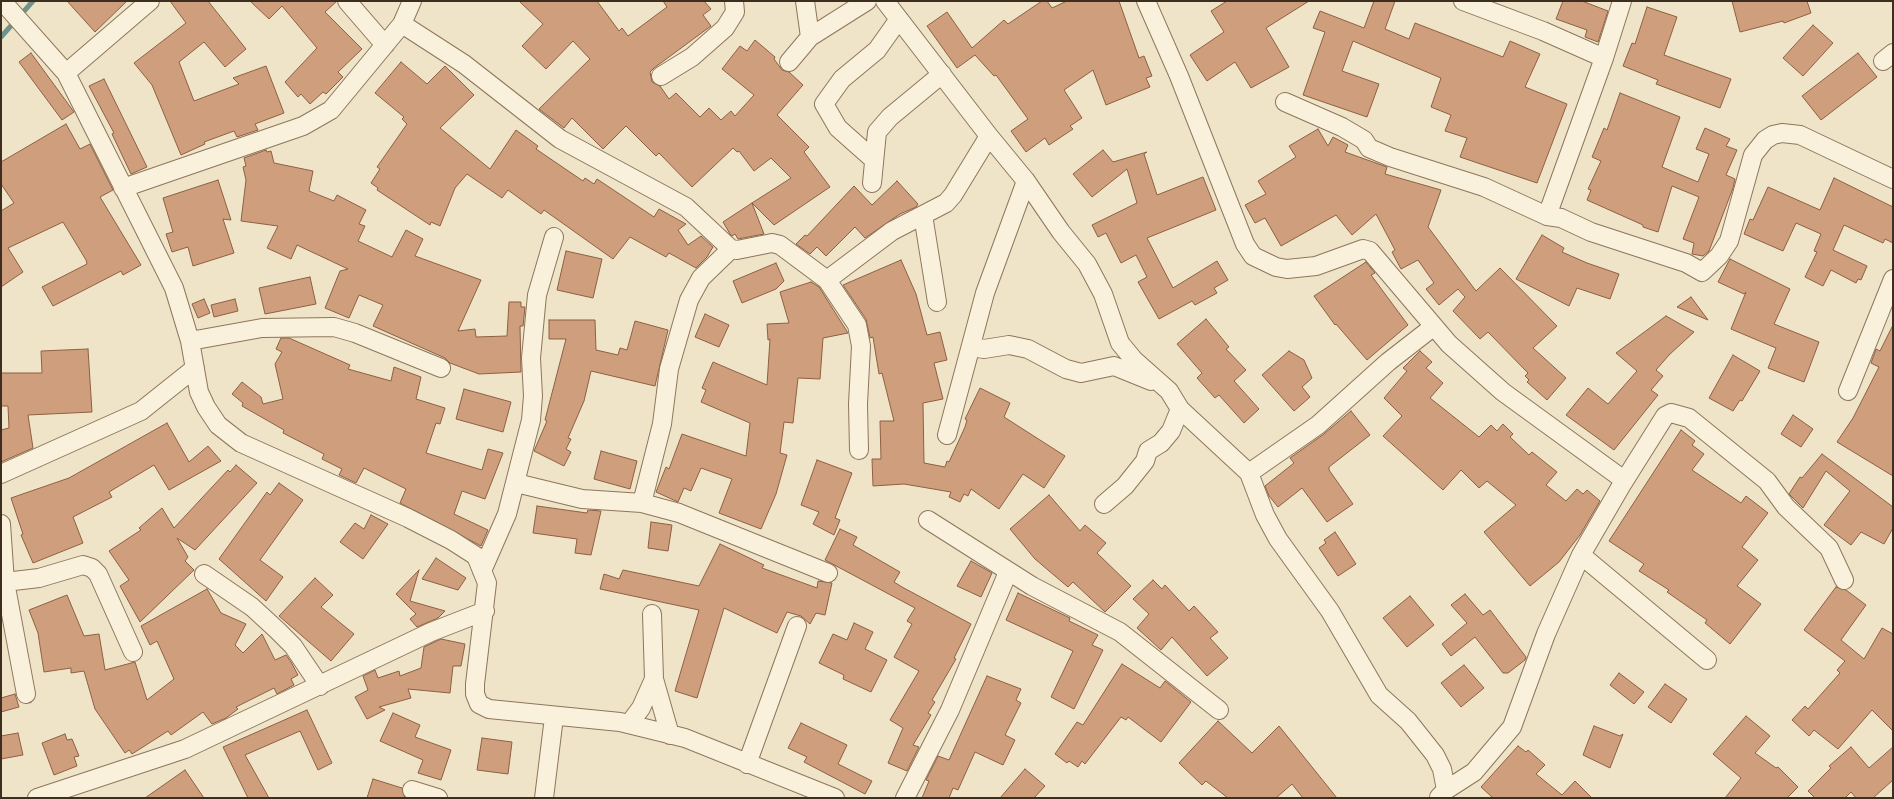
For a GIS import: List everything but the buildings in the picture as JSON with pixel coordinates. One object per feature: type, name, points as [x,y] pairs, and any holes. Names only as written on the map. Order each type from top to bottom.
[{"type":"street","points":[[2,1],[66,73],[174,288],[190,341],[199,392],[206,407],[226,432],[241,443],[451,540],[476,556],[487,583],[475,684],[475,694],[479,704],[488,709],[629,724],[685,738],[835,798]]},
{"type":"street","points":[[66,73],[150,1]]},
{"type":"street","points":[[347,1],[385,45]]},
{"type":"street","points":[[123,188],[303,126],[332,110],[402,24],[412,1]]},
{"type":"street","points":[[661,76],[692,57],[725,28],[734,12],[734,1]]},
{"type":"street","points":[[805,1],[810,37]]},
{"type":"street","points":[[789,62],[810,37],[867,1]]},
{"type":"street","points":[[885,1],[989,136],[1026,180],[1061,232],[1087,264],[1103,294],[1120,343],[1169,391],[1180,409],[1249,473],[1265,515],[1278,539],[1330,611],[1379,695],[1408,721],[1435,755],[1442,769],[1442,794]]},
{"type":"street","points":[[1464,1],[1543,31],[1604,58]]},
{"type":"street","points":[[1547,216],[1604,58],[1622,1]]},
{"type":"street","points":[[1151,3],[1245,244],[1253,256],[1276,267],[1287,269],[1316,266],[1363,249],[1370,251],[1449,344],[1503,392],[1624,480]]},
{"type":"street","points":[[873,159],[838,128],[824,104],[842,79],[877,50],[899,18]]},
{"type":"street","points":[[402,24],[464,64],[560,139],[686,207],[731,249],[737,250],[772,244],[780,245],[827,280],[857,324],[860,339],[859,450]]},
{"type":"street","points":[[872,182],[877,132],[890,118],[942,74]]},
{"type":"street","points":[[1285,102],[1342,127],[1364,140],[1369,148],[1390,158],[1484,187],[1547,216],[1561,218],[1591,232],[1686,262],[1702,272],[1719,256],[1729,242],[1753,155],[1765,140],[1773,135],[1782,133],[1800,135],[1893,179]]},
{"type":"street","points":[[827,280],[892,231],[946,203],[954,195],[989,136]]},
{"type":"street","points":[[947,435],[985,293],[1026,180]]},
{"type":"street","points":[[923,215],[937,302]]},
{"type":"street","points":[[482,571],[507,514],[516,483],[533,403],[531,358],[537,295],[554,237]]},
{"type":"street","points":[[642,503],[662,424],[670,369],[689,300],[701,278],[731,249]]},
{"type":"street","points":[[1848,391],[1893,280]]},
{"type":"street","points":[[1249,473],[1318,425],[1388,362],[1433,326]]},
{"type":"street","points":[[190,341],[262,328],[334,328],[355,333],[441,368]]},
{"type":"street","points":[[972,347],[984,349],[1009,345],[1028,349],[1066,369],[1081,373],[1114,366],[1150,381],[1158,382]]},
{"type":"street","points":[[1,474],[141,410],[195,368]]},
{"type":"street","points":[[1104,504],[1125,486],[1145,461],[1148,451],[1161,443],[1171,431],[1179,417],[1180,409]]},
{"type":"street","points":[[1442,794],[1474,772],[1512,727],[1546,634],[1581,555],[1624,480],[1665,416],[1671,414],[1689,418],[1767,481],[1786,507],[1829,548],[1844,580]]},
{"type":"street","points":[[516,483],[582,499],[642,503],[679,513],[828,573]]},
{"type":"street","points":[[928,520],[1008,572],[1120,632],[1219,710]]},
{"type":"street","points":[[1,524],[5,582],[26,694]]},
{"type":"street","points":[[1581,555],[1707,660]]},
{"type":"street","points":[[5,582],[39,578],[83,565],[92,568],[98,574],[133,652]]},
{"type":"street","points":[[905,798],[950,710],[1008,572]]},
{"type":"street","points":[[204,574],[252,607],[277,630],[293,646],[320,686]]},
{"type":"street","points":[[37,798],[56,795],[185,749],[432,632],[485,611]]},
{"type":"street","points":[[652,614],[654,679],[670,735]]},
{"type":"street","points":[[748,764],[797,626]]},
{"type":"street","points":[[629,724],[641,708],[654,679]]},
{"type":"street","points":[[544,798],[554,716]]},
{"type":"street","points":[[412,790],[438,798]]},
{"type":"waterway","points":[[1,37],[33,1]]}]
